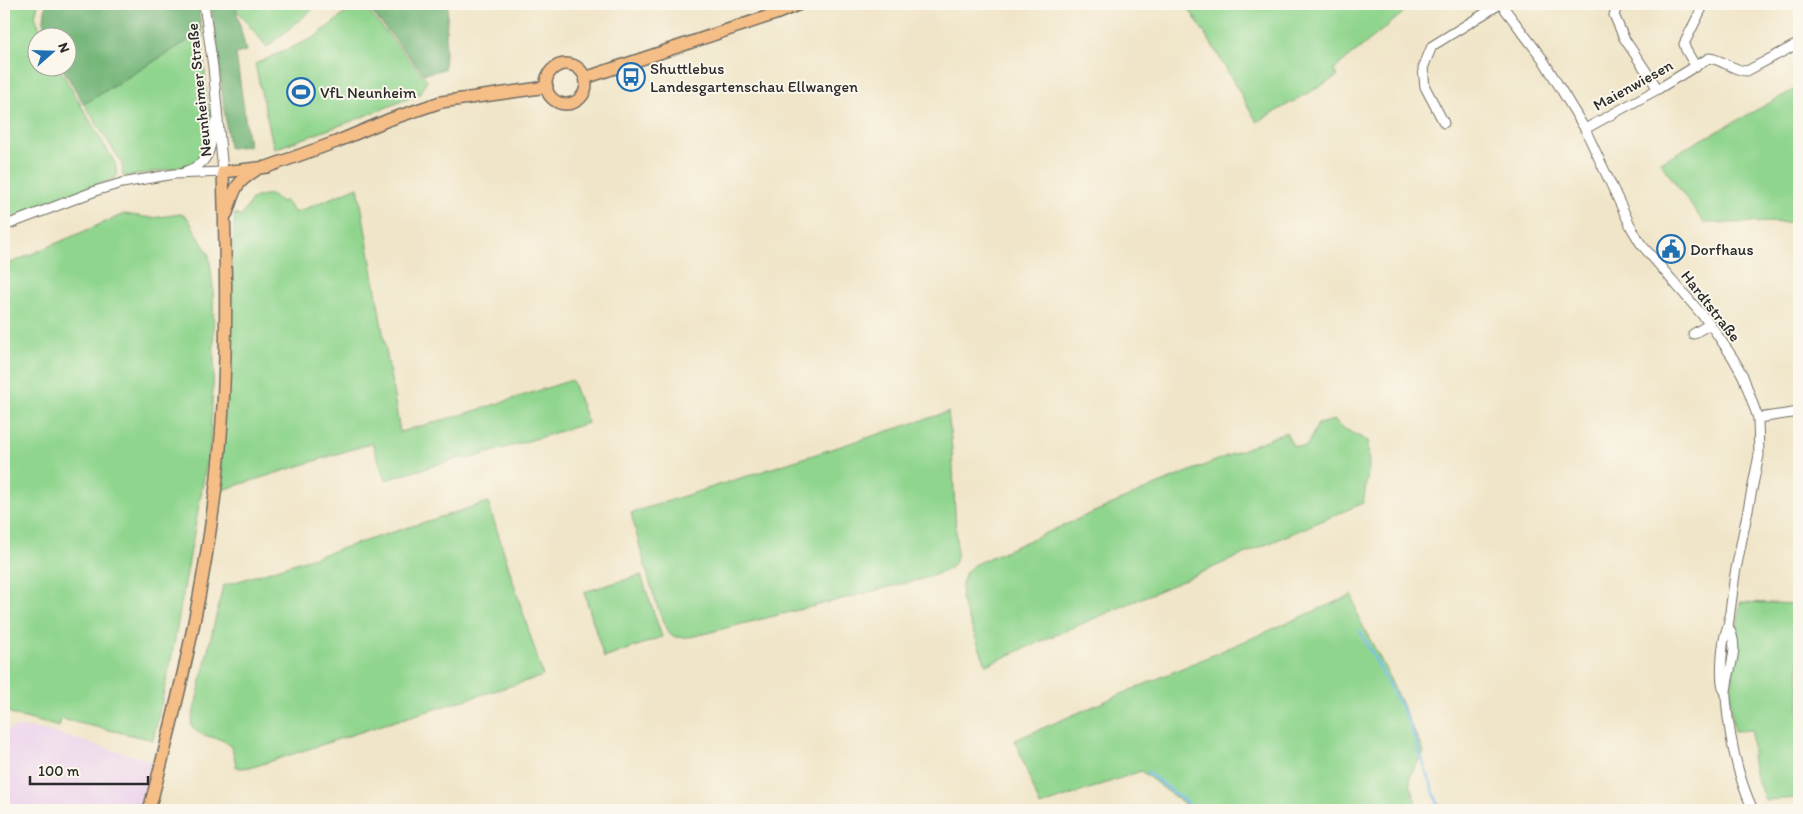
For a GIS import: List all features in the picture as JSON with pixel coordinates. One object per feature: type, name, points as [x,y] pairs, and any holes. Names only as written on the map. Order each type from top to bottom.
[{"type":"main road","points":[[585,78],[800,4]]},
{"type":"main road","points":[[561,66],[573,66],[581,71],[585,78],[586,88],[584,93],[574,103],[563,104],[554,100],[547,87],[550,74],[561,66]]},
{"type":"main road","points":[[149,810],[182,683],[195,618],[220,448],[224,380],[226,269],[223,172],[256,169],[336,142],[388,120],[441,102],[547,87]]},
{"type":"main road","points":[[225,222],[234,190],[242,179],[256,169]]},
{"type":"street","name":"Neunheimer Straße","points":[[204,4],[223,172]]},
{"type":"street","points":[[1444,122],[1425,87],[1423,68],[1432,46],[1501,4]]},
{"type":"street","name":"Hardtstraße","points":[[1501,4],[1542,58],[1586,129],[1632,229],[1641,244],[1710,324],[1733,358],[1758,418],[1760,455],[1735,574],[1728,627],[1734,644],[1726,693],[1730,734],[1736,760],[1753,810]]},
{"type":"street","points":[[1618,4],[1614,15],[1624,38],[1658,89]]},
{"type":"street","name":"Maienwiesen","points":[[1696,67],[1684,44],[1704,4]]},
{"type":"street","name":"Maienwiesen","points":[[1586,129],[1709,58],[1719,59],[1741,71],[1747,71],[1799,43]]},
{"type":"street","points":[[174,174],[194,169],[208,155],[217,114]]},
{"type":"street","points":[[4,226],[98,190],[150,177],[223,172]]},
{"type":"street","points":[[1693,334],[1710,324]]},
{"type":"street","points":[[1758,418],[1799,412]]},
{"type":"shaded area","points":[[19,727],[44,730],[152,761],[138,810],[4,810],[4,730]]},
{"type":"green space","points":[[4,4],[38,4],[35,16],[40,28],[28,28],[28,78],[65,78],[115,163],[117,175],[114,179],[58,198],[4,221]]},
{"type":"green space","points":[[46,4],[198,4],[202,32],[84,104],[68,78],[78,78],[78,28],[43,28]]},
{"type":"green space","points":[[211,4],[232,4],[236,9],[246,51],[236,54],[249,146],[229,148]]},
{"type":"green space","points":[[232,4],[319,4],[267,47]]},
{"type":"green space","points":[[357,4],[362,4],[427,80],[420,94],[274,149],[255,64],[315,37]]},
{"type":"green space","points":[[365,4],[448,4],[444,69],[424,74]]},
{"type":"green space","points":[[1186,4],[1396,4],[1403,13],[1333,70],[1338,76],[1257,122]]},
{"type":"green space","points":[[202,32],[207,102],[211,113],[205,143],[199,158],[184,167],[123,177],[122,163],[84,104]]},
{"type":"green space","points":[[1799,87],[1799,235],[1793,222],[1704,223],[1660,162]]},
{"type":"green space","points":[[358,187],[400,432],[572,380],[588,423],[468,459],[462,457],[386,480],[372,443],[219,491],[232,308],[232,255],[235,213],[241,217],[253,198],[271,195],[282,202],[285,200],[295,213]]},
{"type":"green space","points":[[124,214],[152,218],[181,214],[187,217],[209,255],[213,287],[214,366],[210,444],[172,655],[153,740],[61,719],[59,727],[14,715],[4,707],[7,704],[4,696],[4,266]]},
{"type":"green space","points":[[948,412],[952,449],[957,555],[950,568],[922,579],[690,637],[676,637],[671,635],[666,629],[655,599],[631,513]]},
{"type":"green space","points":[[1335,420],[1341,427],[1368,441],[1369,468],[1363,503],[986,665],[961,599],[962,583],[966,572],[973,565],[1156,485],[1286,432],[1293,446],[1306,447],[1318,424]]},
{"type":"green space","points":[[488,502],[543,676],[253,767],[236,767],[233,752],[228,744],[219,739],[203,735],[194,729],[191,724],[223,586]]},
{"type":"green space","points":[[641,575],[662,637],[604,658],[584,592]]},
{"type":"green space","points":[[1352,595],[1358,617],[1383,664],[1424,753],[1414,769],[1410,780],[1412,793],[1419,810],[1192,810],[1141,771],[1040,806],[1015,740]]},
{"type":"green space","points":[[1740,602],[1799,604],[1799,798],[1765,800],[1756,777],[1752,758],[1752,730],[1734,731],[1730,697]]},
{"type":"waterway","points":[[1360,631],[1409,722],[1440,810]]},
{"type":"waterway","points":[[1147,772],[1196,810]]},
{"type":"place","name":"Shuttlebus Landesgartenschau Ellwangen","points":[[631,77]]},
{"type":"place","name":"VfL Neunheim","points":[[301,92]]},
{"type":"place","name":"Dorfhaus","points":[[1671,249]]}]
